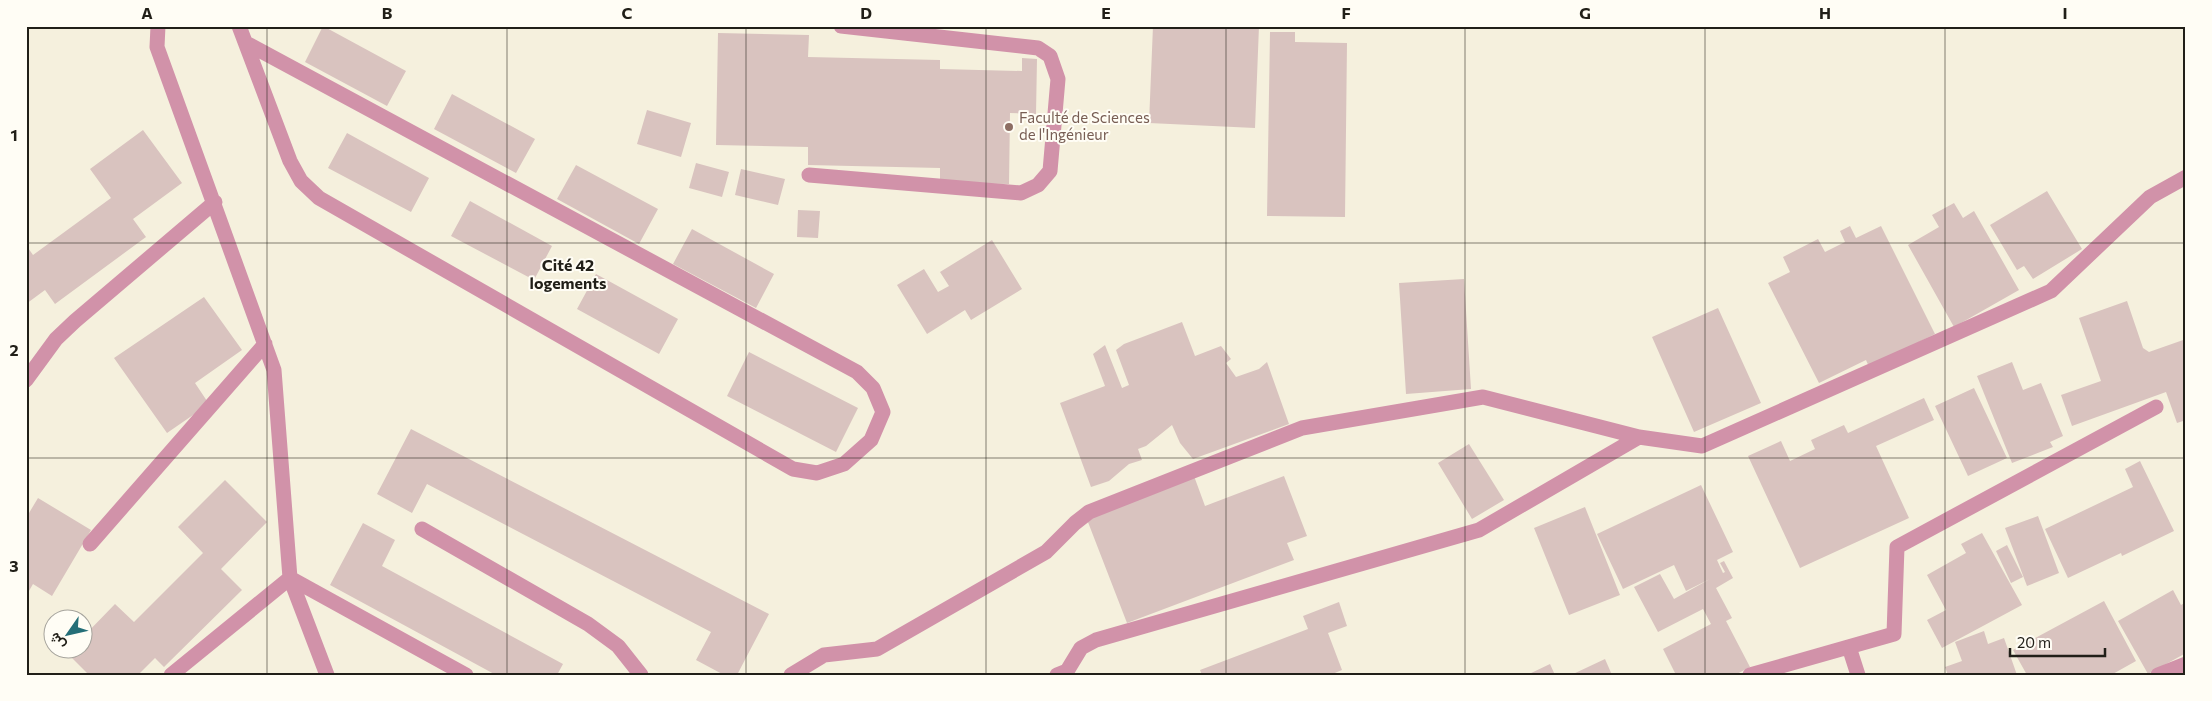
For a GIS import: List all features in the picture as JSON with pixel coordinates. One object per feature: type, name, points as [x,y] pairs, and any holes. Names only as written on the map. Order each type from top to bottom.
[{"type":"street","points":[[158,26],[158,46],[274,370],[290,578],[327,675]]},
{"type":"street","points":[[239,26],[290,162],[301,181],[319,198],[793,469],[817,473],[844,464],[871,440],[883,412],[873,388],[857,372],[246,43]]},
{"type":"street","points":[[809,175],[1021,193],[1038,185],[1050,171],[1058,79],[1050,56],[1038,48],[841,26]]},
{"type":"street","points":[[791,675],[824,655],[877,649],[1046,552],[1089,512],[1302,428],[1483,397],[1639,437],[1702,446],[2051,291],[2150,197],[2186,177]]},
{"type":"street","points":[[26,380],[56,340],[75,321],[215,202]]},
{"type":"street","points":[[90,544],[265,344]]},
{"type":"street","points":[[1750,675],[1894,634],[1897,547],[2156,408]]},
{"type":"street","points":[[1056,675],[1067,671],[1081,648],[1096,640],[1479,530],[1639,437]]},
{"type":"street","points":[[422,529],[588,624],[618,646],[642,675]]},
{"type":"street","points":[[171,675],[290,578]]},
{"type":"street","points":[[290,578],[466,675]]},
{"type":"street","points":[[1849,647],[1858,675]]},
{"type":"street","points":[[2158,675],[2186,664]]},
{"type":"building","points":[[323,26],[406,71],[387,106],[305,62]]},
{"type":"building","points":[[1153,26],[1259,26],[1255,128],[1149,123]]},
{"type":"building","points":[[1270,32],[1295,32],[1295,42],[1347,43],[1345,217],[1267,216]]},
{"type":"building","points":[[718,33],[809,35],[808,57],[940,60],[940,69],[1022,71],[1022,58],[1037,59],[1036,114],[1010,113],[1009,184],[940,183],[940,168],[808,165],[808,147],[716,145]]},
{"type":"building","points":[[452,94],[535,139],[516,173],[434,129]]},
{"type":"building","points":[[647,110],[691,123],[681,157],[637,144]]},
{"type":"building","points":[[143,130],[182,183],[133,219],[146,237],[55,304],[45,290],[26,304],[26,245],[33,255],[111,198],[90,169]]},
{"type":"building","points":[[347,133],[429,178],[411,212],[328,168]]},
{"type":"building","points":[[696,163],[729,172],[722,197],[689,188]]},
{"type":"building","points":[[576,165],[658,209],[639,244],[557,199]]},
{"type":"building","points":[[741,169],[785,179],[778,205],[735,195]]},
{"type":"building","points":[[2047,191],[2082,249],[2033,279],[2024,266],[2017,270],[1990,225]]},
{"type":"building","points":[[470,201],[552,246],[534,280],[451,236]]},
{"type":"building","points":[[1954,203],[1963,218],[1974,211],[2019,290],[1954,327],[1908,245],[1939,227],[1932,215]]},
{"type":"building","points":[[798,210],[820,211],[818,238],[797,237]]},
{"type":"building","points":[[1850,226],[1856,238],[1881,226],[1935,334],[1869,367],[1866,360],[1819,383],[1768,283],[1790,272],[1783,257],[1818,239],[1825,252],[1845,242],[1840,231]]},
{"type":"building","points":[[692,229],[774,274],[756,308],[673,264]]},
{"type":"building","points":[[992,240],[1022,289],[971,320],[965,310],[927,334],[897,285],[924,269],[938,292],[949,286],[940,272]]},
{"type":"building","points":[[596,274],[678,319],[659,354],[577,309]]},
{"type":"building","points":[[1464,279],[1471,389],[1406,394],[1399,283]]},
{"type":"building","points":[[204,297],[242,350],[195,383],[209,404],[167,433],[114,358]]},
{"type":"building","points":[[2127,301],[2143,348],[2149,352],[2186,339],[2186,420],[2177,423],[2166,392],[2072,426],[2061,395],[2101,381],[2079,318]]},
{"type":"building","points":[[1718,308],[1761,403],[1694,432],[1652,337]]},
{"type":"building","points":[[1182,322],[1195,356],[1221,346],[1231,359],[1226,363],[1236,377],[1259,369],[1267,362],[1289,424],[1193,459],[1180,443],[1172,425],[1146,446],[1138,449],[1142,460],[1129,464],[1109,481],[1091,487],[1060,403],[1105,386],[1093,354],[1105,345],[1122,388],[1129,385],[1116,350],[1124,344]]},
{"type":"building","points":[[749,352],[858,408],[836,452],[727,396]]},
{"type":"building","points":[[2012,362],[2023,390],[2041,383],[2063,436],[2050,442],[2053,447],[2012,463],[1977,376]]},
{"type":"building","points":[[1974,388],[2007,458],[1968,476],[1935,406]]},
{"type":"building","points":[[1924,398],[1934,420],[1876,446],[1909,518],[1800,568],[1748,456],[1781,441],[1790,461],[1815,449],[1811,440],[1844,425],[1848,433]]},
{"type":"building","points":[[411,429],[769,614],[737,675],[724,675],[696,660],[711,632],[427,484],[412,513],[377,494]]},
{"type":"building","points":[[1469,444],[1504,500],[1472,519],[1438,463]]},
{"type":"building","points":[[2140,461],[2174,531],[2122,556],[2121,553],[2068,578],[2045,529],[2133,487],[2125,469]]},
{"type":"building","points":[[1194,476],[1205,506],[1284,476],[1307,536],[1287,543],[1294,560],[1127,623],[1086,517]]},
{"type":"building","points":[[225,480],[267,522],[221,569],[242,590],[164,667],[155,658],[138,675],[89,675],[72,658],[92,658],[92,628],[115,604],[134,622],[203,553],[178,527]]},
{"type":"building","points":[[1701,485],[1733,552],[1717,560],[1723,573],[1725,572],[1720,563],[1724,561],[1733,578],[1716,588],[1732,618],[1726,621],[1750,667],[1735,675],[1676,675],[1663,649],[1711,624],[1703,609],[1658,632],[1634,587],[1660,574],[1674,599],[1710,579],[1686,591],[1674,565],[1623,589],[1597,534]]},
{"type":"building","points":[[38,498],[91,530],[52,596],[33,584],[26,596],[26,518]]},
{"type":"building","points":[[1585,507],[1620,595],[1569,615],[1534,528]]},
{"type":"building","points":[[2038,516],[2059,573],[2027,586],[2005,528]]},
{"type":"building","points":[[363,523],[395,540],[382,566],[563,664],[557,675],[496,675],[330,585]]},
{"type":"building","points":[[1982,533],[2022,605],[1942,648],[1927,620],[1946,610],[1927,575],[1966,553],[1961,544]]},
{"type":"building","points":[[2007,545],[2023,577],[2011,583],[1996,551]]},
{"type":"building","points":[[2173,590],[2181,605],[2186,602],[2186,653],[2148,674],[2118,621]]},
{"type":"building","points":[[2104,601],[2136,661],[2111,675],[2027,675],[2013,650]]},
{"type":"building","points":[[1339,602],[1347,626],[1328,633],[1342,670],[1330,675],[1202,675],[1200,670],[1308,629],[1303,616]]},
{"type":"building","points":[[1984,631],[1988,644],[2004,638],[2017,675],[1948,675],[1945,667],[1962,661],[1955,642]]},
{"type":"building","points":[[1605,659],[1612,675],[1571,675]]},
{"type":"building","points":[[1550,664],[1555,675],[1527,675]]},
{"type":"place","name":"Faculté de Sciences de l'Ingénieur","points":[[1009,127]]},
{"type":"district","name":"Cité 42 logements","points":[[568,274]]}]
